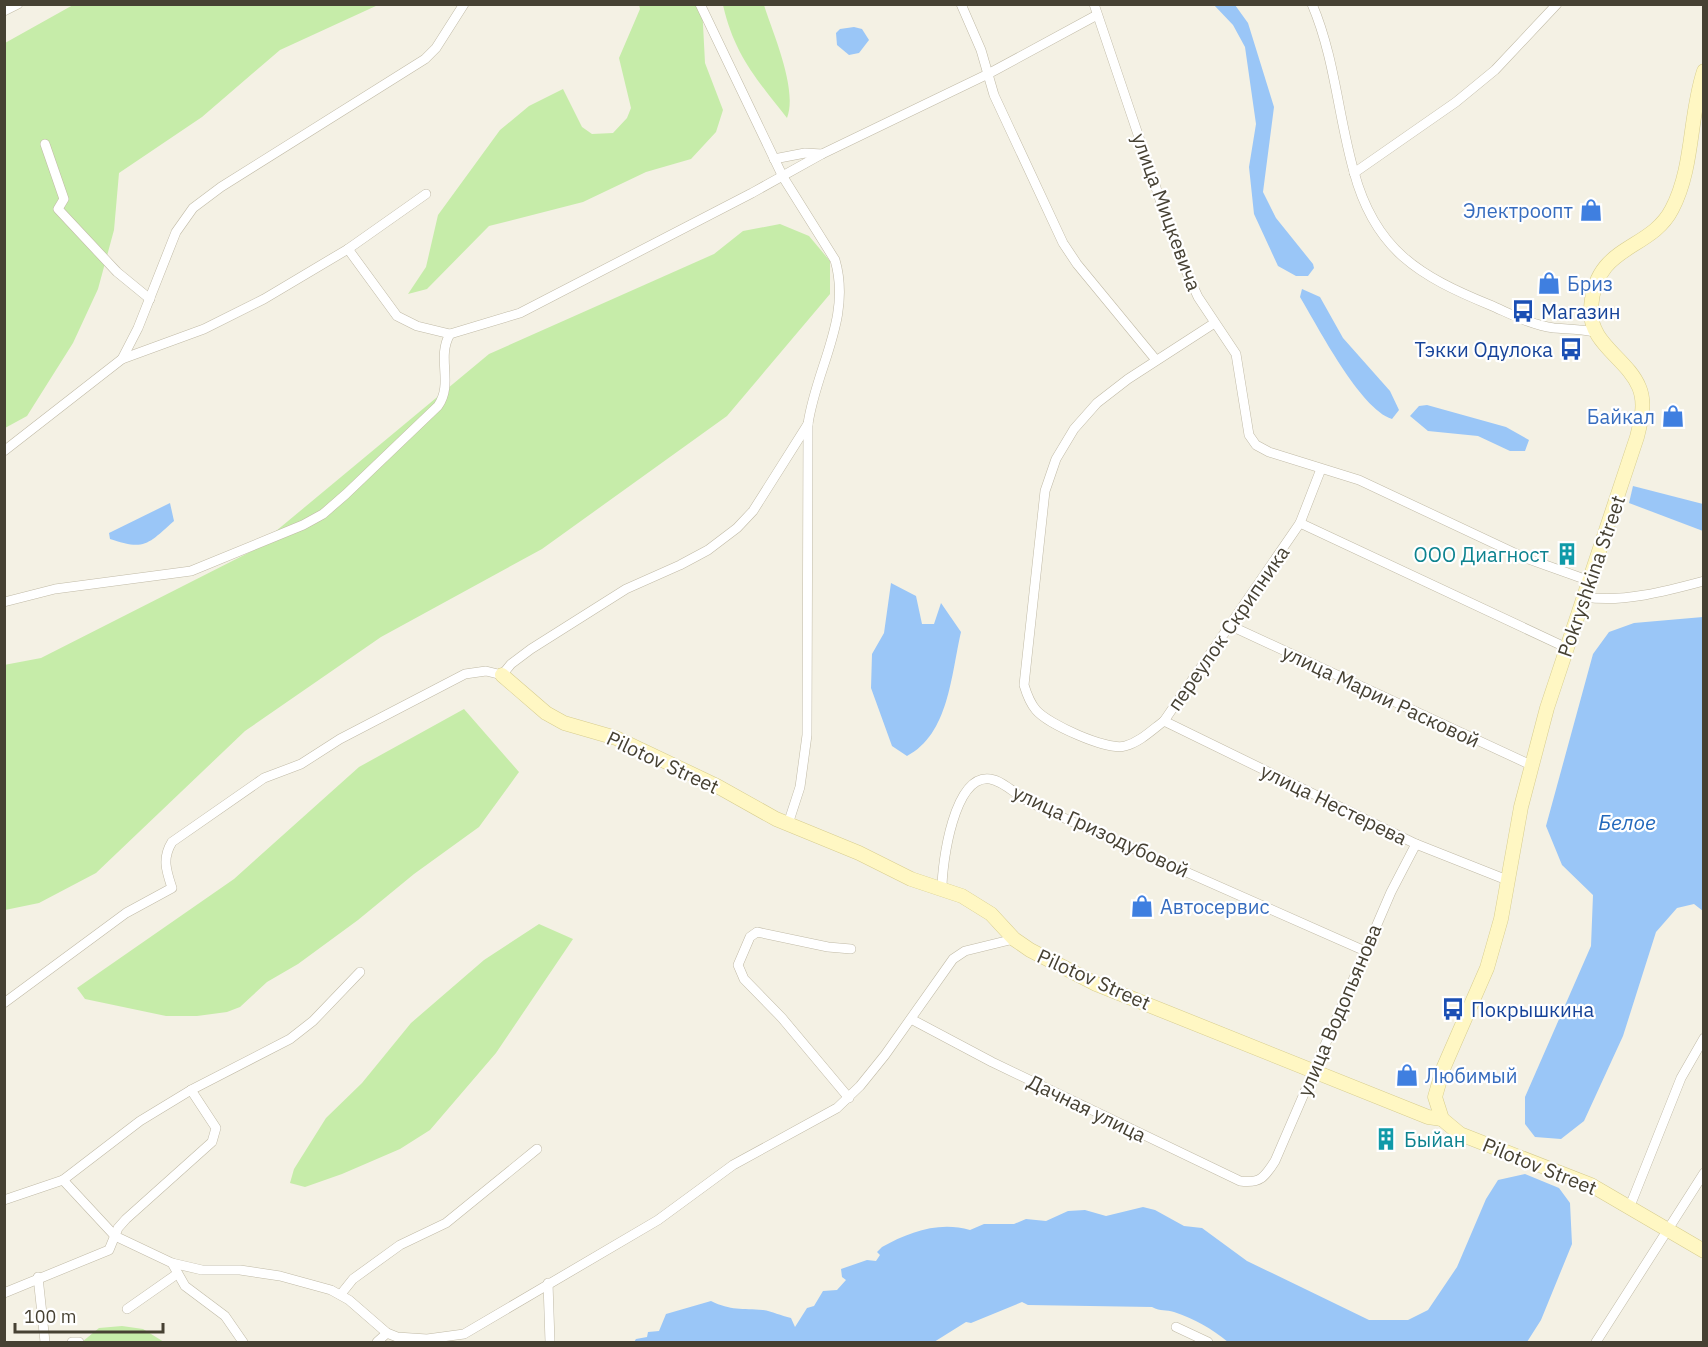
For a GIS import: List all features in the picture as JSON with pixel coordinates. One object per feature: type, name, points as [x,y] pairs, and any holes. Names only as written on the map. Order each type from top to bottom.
[{"type":"street","points":[[4,11],[18,4]]},
{"type":"street","points":[[122,359],[150,299],[176,232],[193,208],[220,187],[425,59],[436,48],[464,4]]},
{"type":"street","points":[[700,4],[783,177],[835,260],[838,272],[838,317],[835,336],[813,394],[808,424],[807,726],[800,787],[788,824]]},
{"type":"street","points":[[961,4],[1015,142],[1063,243],[1077,264],[1156,360]]},
{"type":"street","name":"улица Мицкевича","points":[[1094,4],[1178,253],[1213,324],[1238,360],[1248,435],[1256,445],[1269,452],[1359,480],[1523,557],[1590,581]]},
{"type":"street","points":[[1312,4],[1332,64],[1354,173],[1384,239],[1404,260],[1429,278],[1528,322],[1553,328],[1595,332],[1590,309],[1594,292],[1607,263],[1653,231],[1672,210],[1685,169],[1691,140],[1692,117],[1704,71]]},
{"type":"street","points":[[1354,173],[1456,102],[1496,70],[1557,4]]},
{"type":"street","points":[[348,249],[397,316],[417,326],[450,334],[501,320],[549,300],[783,177],[822,154],[988,74],[1097,15]]},
{"type":"street","points":[[45,144],[64,199],[58,209],[117,272],[150,299]]},
{"type":"street","points":[[774,159],[805,153],[822,154]]},
{"type":"street","points":[[4,451],[122,359],[235,315],[348,249],[426,194]]},
{"type":"street","name":"переулок Скрипника","points":[[1213,324],[1156,360],[1097,403],[1074,429],[1056,459],[1045,491],[1024,685],[1028,698],[1038,712],[1096,743],[1124,747],[1139,740],[1164,721],[1300,523],[1321,469]]},
{"type":"street","name":"Pokryshkina Street","points":[[1442,1119],[1435,1097],[1437,1087],[1487,968],[1501,919],[1531,765],[1567,648],[1638,437],[1642,412],[1639,387],[1629,370],[1595,332]]},
{"type":"street","points":[[4,602],[55,589],[136,580],[201,568],[323,514],[438,406],[447,386],[442,352],[450,334]]},
{"type":"street","points":[[4,1003],[107,926],[172,888],[166,870],[165,853],[172,842],[264,778],[301,764],[340,739],[465,674],[486,671],[502,675],[511,664],[531,649],[626,589],[708,550],[737,528],[753,511],[808,424]]},
{"type":"street","points":[[1300,523],[1567,648]]},
{"type":"street","points":[[1585,597],[1605,599],[1636,595],[1704,581]]},
{"type":"street","name":"улица Марии Расковой","points":[[1231,626],[1531,765]]},
{"type":"street","name":"Pilotov Street","points":[[502,675],[546,713],[564,723],[616,738],[788,824],[860,853],[911,879],[979,905],[1014,939],[1029,950],[1096,984],[1428,1117],[1442,1119],[1460,1134],[1569,1174],[1629,1206],[1704,1251]]},
{"type":"street","name":"улица Нестерева","points":[[1164,721],[1416,844],[1507,880]]},
{"type":"street","name":"улица Гризодубовой","points":[[942,889],[942,868],[950,834],[967,787],[977,779],[991,779],[1029,802],[1365,951]]},
{"type":"street","name":"улица Водопьянова","points":[[1265,1177],[1275,1161],[1312,1070],[1391,892],[1416,844]]},
{"type":"street","points":[[849,1098],[782,1018],[744,980],[738,965],[750,937],[757,932],[766,932],[828,947],[851,949]]},
{"type":"street","points":[[63,1180],[115,1236],[172,1263],[202,1270],[240,1270],[280,1276],[341,1294],[387,1333],[397,1337],[466,1338],[548,1283],[658,1220],[733,1165],[837,1108],[849,1098],[911,1019],[953,959],[965,951],[1014,939]]},
{"type":"street","points":[[4,1200],[63,1180],[140,1121],[191,1090],[290,1039],[313,1021],[360,972]]},
{"type":"street","name":"Дачная улица","points":[[911,1019],[992,1062],[1240,1181],[1254,1183],[1265,1177]]},
{"type":"street","points":[[1629,1206],[1681,1078],[1704,1038]]},
{"type":"street","points":[[4,1293],[38,1277],[110,1250],[115,1236],[126,1219],[205,1149],[216,1136],[213,1121],[191,1090]]},
{"type":"street","points":[[341,1294],[353,1279],[400,1245],[446,1223],[537,1149]]},
{"type":"street","points":[[1596,1342],[1670,1230],[1704,1173]]},
{"type":"street","points":[[172,1263],[185,1286],[225,1316],[243,1342]]},
{"type":"street","points":[[127,1309],[177,1274]]},
{"type":"street","points":[[38,1277],[45,1342]]},
{"type":"street","points":[[548,1283],[550,1342]]},
{"type":"street","points":[[1176,1327],[1208,1342]]},
{"type":"street","points":[[376,1342],[387,1333]]},
{"type":"street","points":[[72,1342],[79,1342]]},
{"type":"green space","points":[[73,5],[378,5],[280,50],[202,117],[119,173],[114,230],[98,289],[73,343],[27,416],[5,428],[5,43]]},
{"type":"green space","points":[[639,5],[702,5],[705,63],[723,110],[716,132],[691,159],[646,172],[583,202],[489,226],[427,289],[408,294],[426,267],[438,215],[500,130],[529,106],[563,89],[582,127],[592,134],[613,133],[627,118],[631,108],[619,58],[640,9]]},
{"type":"green space","points":[[723,5],[764,5],[787,77],[790,106],[787,118],[756,78],[740,52],[733,38]]},
{"type":"green space","points":[[780,224],[809,236],[830,261],[830,294],[727,416],[542,549],[381,637],[245,731],[96,873],[39,903],[5,910],[4,665],[41,658],[252,551],[489,354],[714,254],[743,231]]},
{"type":"green space","points":[[464,709],[519,772],[479,827],[414,874],[358,920],[298,964],[267,982],[240,1007],[227,1012],[197,1016],[166,1016],[85,999],[77,988],[234,879],[359,767]]},
{"type":"green space","points":[[539,924],[573,939],[496,1053],[430,1130],[400,1149],[342,1174],[305,1187],[290,1183],[294,1169],[326,1118],[362,1083],[411,1023],[484,960]]},
{"type":"green space","points":[[122,1326],[143,1329],[164,1342],[82,1342],[99,1328]]},
{"type":"water","points":[[1214,5],[1235,5],[1248,23],[1274,107],[1263,192],[1276,218],[1313,264],[1314,268],[1308,276],[1296,276],[1278,266],[1254,214],[1249,167],[1256,124],[1245,47],[1233,25]]},
{"type":"water","points":[[854,27],[862,29],[869,40],[859,53],[849,55],[837,45],[836,33],[840,29]]},
{"type":"water","points":[[1302,289],[1320,297],[1343,338],[1390,391],[1399,410],[1392,419],[1367,400],[1341,366],[1300,297]]},
{"type":"water","points":[[1427,405],[1506,427],[1529,440],[1525,451],[1510,451],[1478,436],[1428,431],[1410,416],[1419,406]]},
{"type":"water","points":[[1633,486],[1703,504],[1703,531],[1629,503]]},
{"type":"water","points":[[170,503],[174,521],[152,540],[139,545],[110,539],[109,533]]},
{"type":"water","points":[[891,583],[916,596],[922,624],[934,624],[941,603],[961,632],[951,684],[940,718],[932,733],[921,746],[907,756],[892,746],[871,688],[872,654],[884,633]]},
{"type":"water","name":"Белое","points":[[1703,617],[1703,911],[1694,904],[1677,908],[1656,932],[1623,1036],[1584,1121],[1561,1139],[1535,1137],[1525,1124],[1525,1097],[1591,946],[1593,895],[1562,865],[1546,826],[1593,654],[1609,632],[1634,623]]},
{"type":"water","points":[[1525,1174],[1559,1188],[1570,1203],[1572,1244],[1541,1320],[1527,1342],[1228,1342],[1209,1328],[1189,1318],[1152,1307],[1028,1305],[1022,1302],[971,1323],[966,1322],[934,1342],[634,1342],[636,1339],[647,1337],[648,1332],[659,1331],[666,1314],[711,1301],[731,1308],[773,1312],[791,1318],[795,1327],[807,1308],[814,1306],[823,1291],[837,1290],[846,1280],[842,1277],[841,1269],[867,1260],[876,1261],[880,1255],[877,1252],[882,1247],[924,1230],[947,1227],[970,1230],[984,1224],[1014,1224],[1026,1219],[1046,1221],[1068,1211],[1085,1210],[1106,1216],[1143,1207],[1155,1210],[1184,1226],[1202,1228],[1247,1261],[1369,1320],[1408,1320],[1428,1310],[1457,1267],[1486,1199],[1498,1180]]},
{"type":"place","name":"Электроопт","points":[[1591,210]]},
{"type":"place","name":"Бриз","points":[[1549,283]]},
{"type":"place","name":"Магазин","points":[[1523,311]]},
{"type":"place","name":"Тэкки Одулока","points":[[1571,349]]},
{"type":"place","name":"Байкал","points":[[1673,416]]},
{"type":"place","name":"ООО Диагност","points":[[1567,554]]},
{"type":"place","name":"Автосервис","points":[[1142,906]]},
{"type":"place","name":"Покрышкина","points":[[1453,1009]]},
{"type":"place","name":"Любимый","points":[[1407,1075]]},
{"type":"place","name":"Быйан","points":[[1386,1139]]}]
